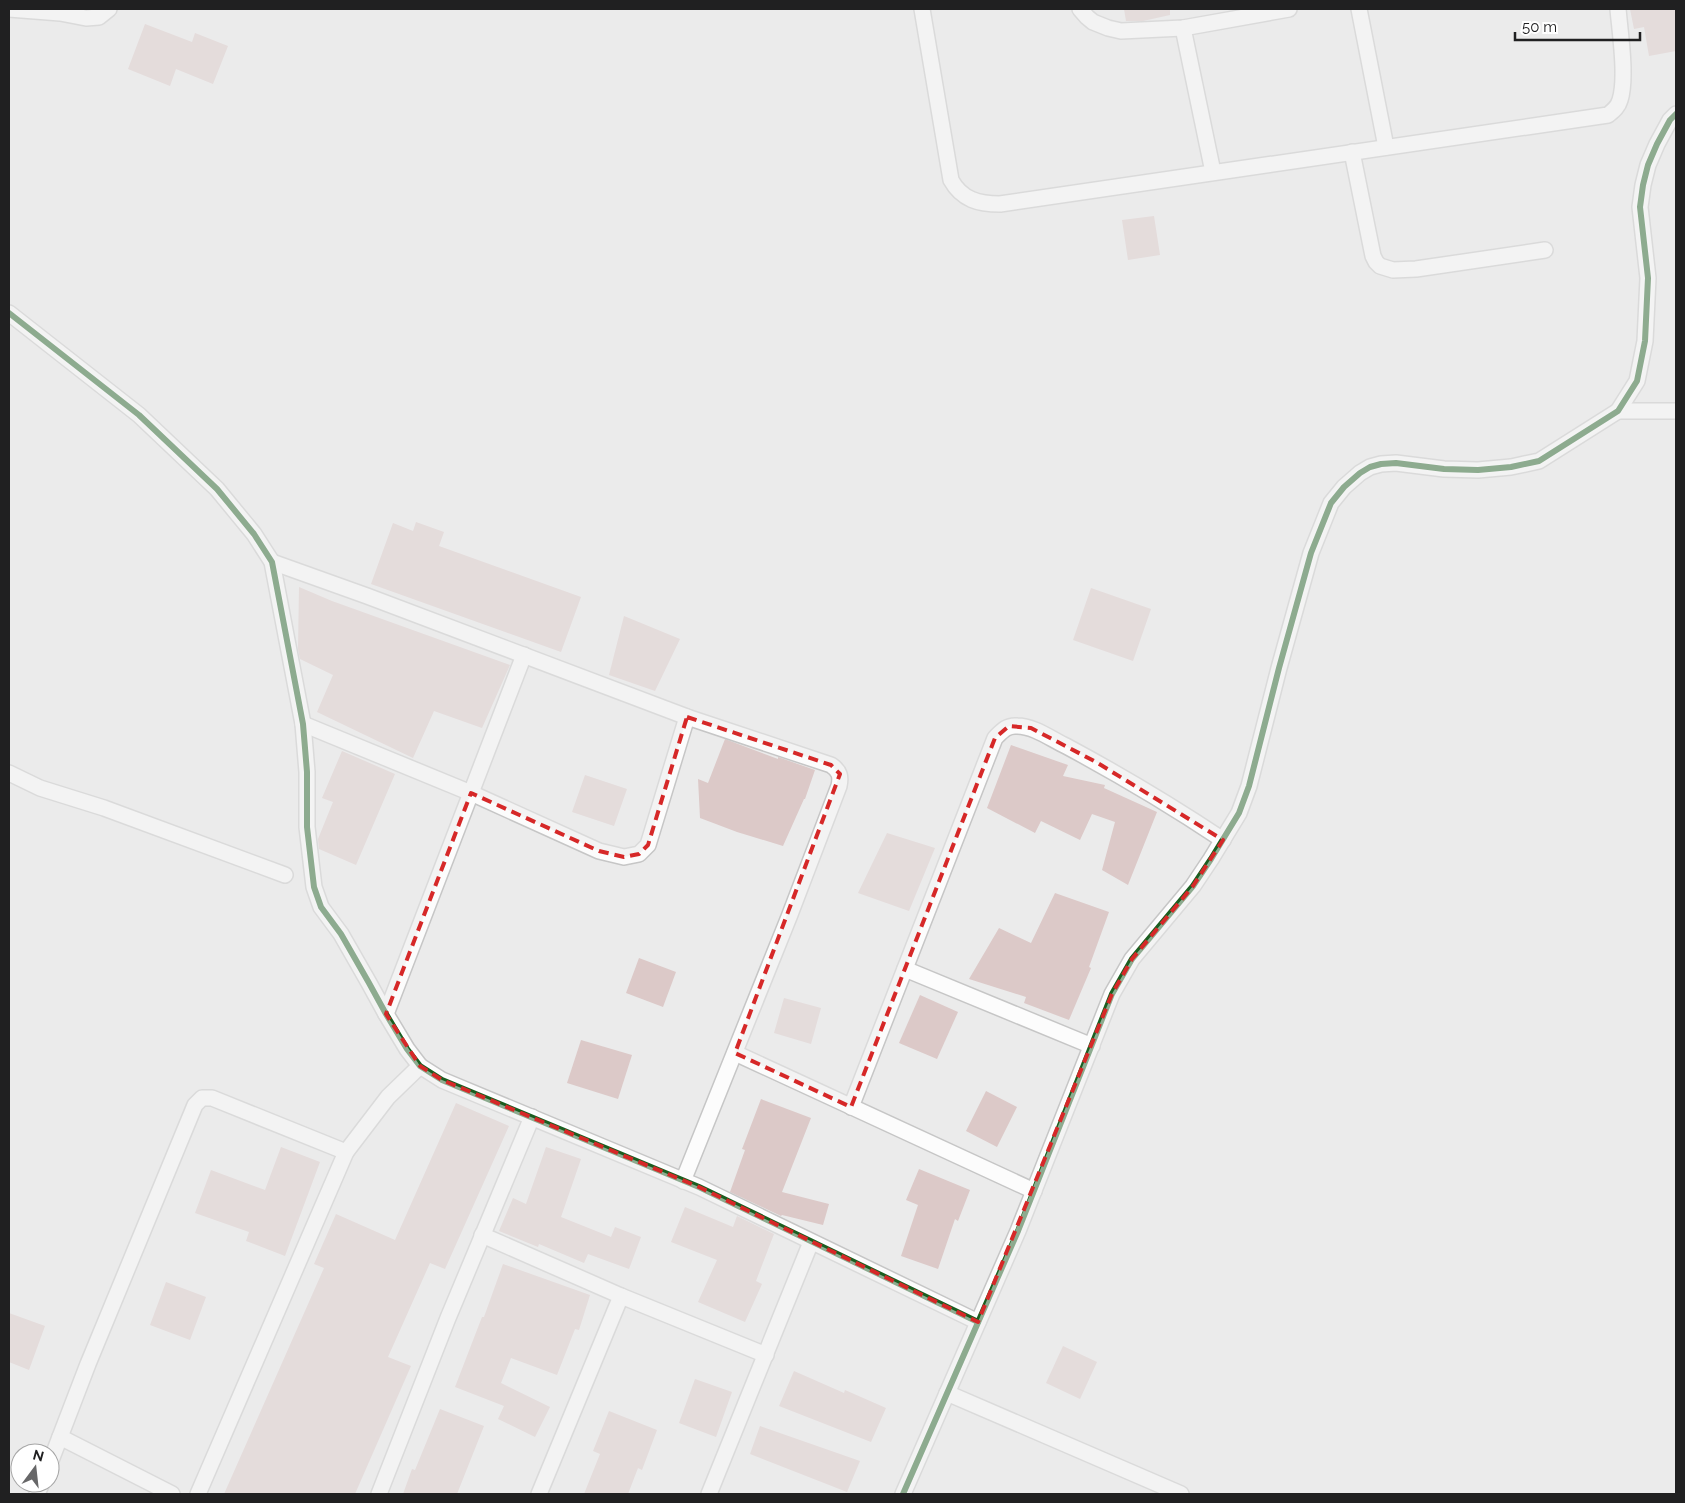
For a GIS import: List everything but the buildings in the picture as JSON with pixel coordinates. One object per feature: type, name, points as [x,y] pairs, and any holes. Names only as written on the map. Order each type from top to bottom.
[{"type":"street","points":[[9,9],[60,13],[86,18],[99,17],[109,9]]},
{"type":"street","points":[[922,9],[951,180],[956,189],[972,201],[985,204],[1000,204],[1608,114],[1618,106],[1623,87],[1622,46],[1618,9]]},
{"type":"street","points":[[1080,9],[1093,22],[1114,30],[1183,28],[1289,9]]},
{"type":"street","points":[[1359,9],[1386,147]]},
{"type":"street","points":[[1183,28],[1213,172]]},
{"type":"street","points":[[903,1494],[1034,1191],[1112,994],[1132,959],[1193,886],[1239,813],[1249,786],[1286,640],[1311,553],[1331,503],[1344,487],[1360,473],[1370,467],[1381,464],[1478,470],[1512,467],[1540,461],[1618,410],[1637,381],[1645,341],[1648,278],[1640,207],[1643,185],[1656,144],[1670,120],[1676,114]]},
{"type":"street","points":[[1352,152],[1373,256],[1380,266],[1393,270],[1416,269],[1545,250]]},
{"type":"street","points":[[9,313],[153,428],[217,489],[254,534],[272,562],[303,724],[308,772],[307,827],[314,888],[321,907],[341,934],[386,1014],[420,1066],[442,1080],[683,1181],[978,1322]]},
{"type":"street","points":[[1618,410],[1676,411]]},
{"type":"street","points":[[272,562],[687,717],[831,765],[840,774],[839,786],[683,1181]]},
{"type":"street","points":[[386,1014],[524,655]]},
{"type":"street","points":[[303,724],[471,793],[599,851],[624,857],[639,854],[648,845],[687,717]]},
{"type":"street","points":[[851,1107],[995,738],[1009,726],[1031,728],[1096,762],[1167,803],[1223,840]]},
{"type":"street","points":[[9,773],[40,788],[104,808],[284,875]]},
{"type":"street","points":[[905,969],[1092,1046]]},
{"type":"street","points":[[735,1053],[1034,1191]]},
{"type":"street","points":[[198,1494],[346,1152],[388,1097],[420,1066]]},
{"type":"street","points":[[58,1443],[194,1105],[202,1098],[212,1098],[346,1152]]},
{"type":"street","points":[[379,1494],[482,1234],[532,1117]]},
{"type":"street","points":[[482,1234],[621,1296],[766,1355]]},
{"type":"street","points":[[709,1494],[811,1242]]},
{"type":"street","points":[[539,1494],[621,1296]]},
{"type":"street","points":[[947,1393],[1181,1494]]},
{"type":"street","points":[[60,1437],[172,1494]]},
{"type":"highlighted area","points":[[687,717],[831,765],[840,774],[735,1053],[851,1107],[995,738],[1009,726],[1031,728],[1096,762],[1223,840],[1193,886],[1132,959],[1112,994],[978,1322],[699,1187],[442,1080],[420,1066],[386,1014],[471,793],[599,851],[624,857],[639,854],[648,845]]},
{"type":"cycle path","points":[[903,1494],[1018,1231],[1112,994],[1132,959],[1193,886],[1239,813],[1249,786],[1311,553],[1331,503],[1344,487],[1360,473],[1370,467],[1381,464],[1396,463],[1444,469],[1478,470],[1511,467],[1539,461],[1618,411],[1637,381],[1645,341],[1648,278],[1640,207],[1643,185],[1648,165],[1657,144],[1670,120],[1676,114]]},
{"type":"cycle path","points":[[9,313],[139,415],[217,489],[254,534],[272,562],[303,724],[307,772],[307,827],[314,887],[321,907],[341,934],[386,1014],[407,1049],[420,1066],[442,1080],[699,1187],[978,1322]]}]
